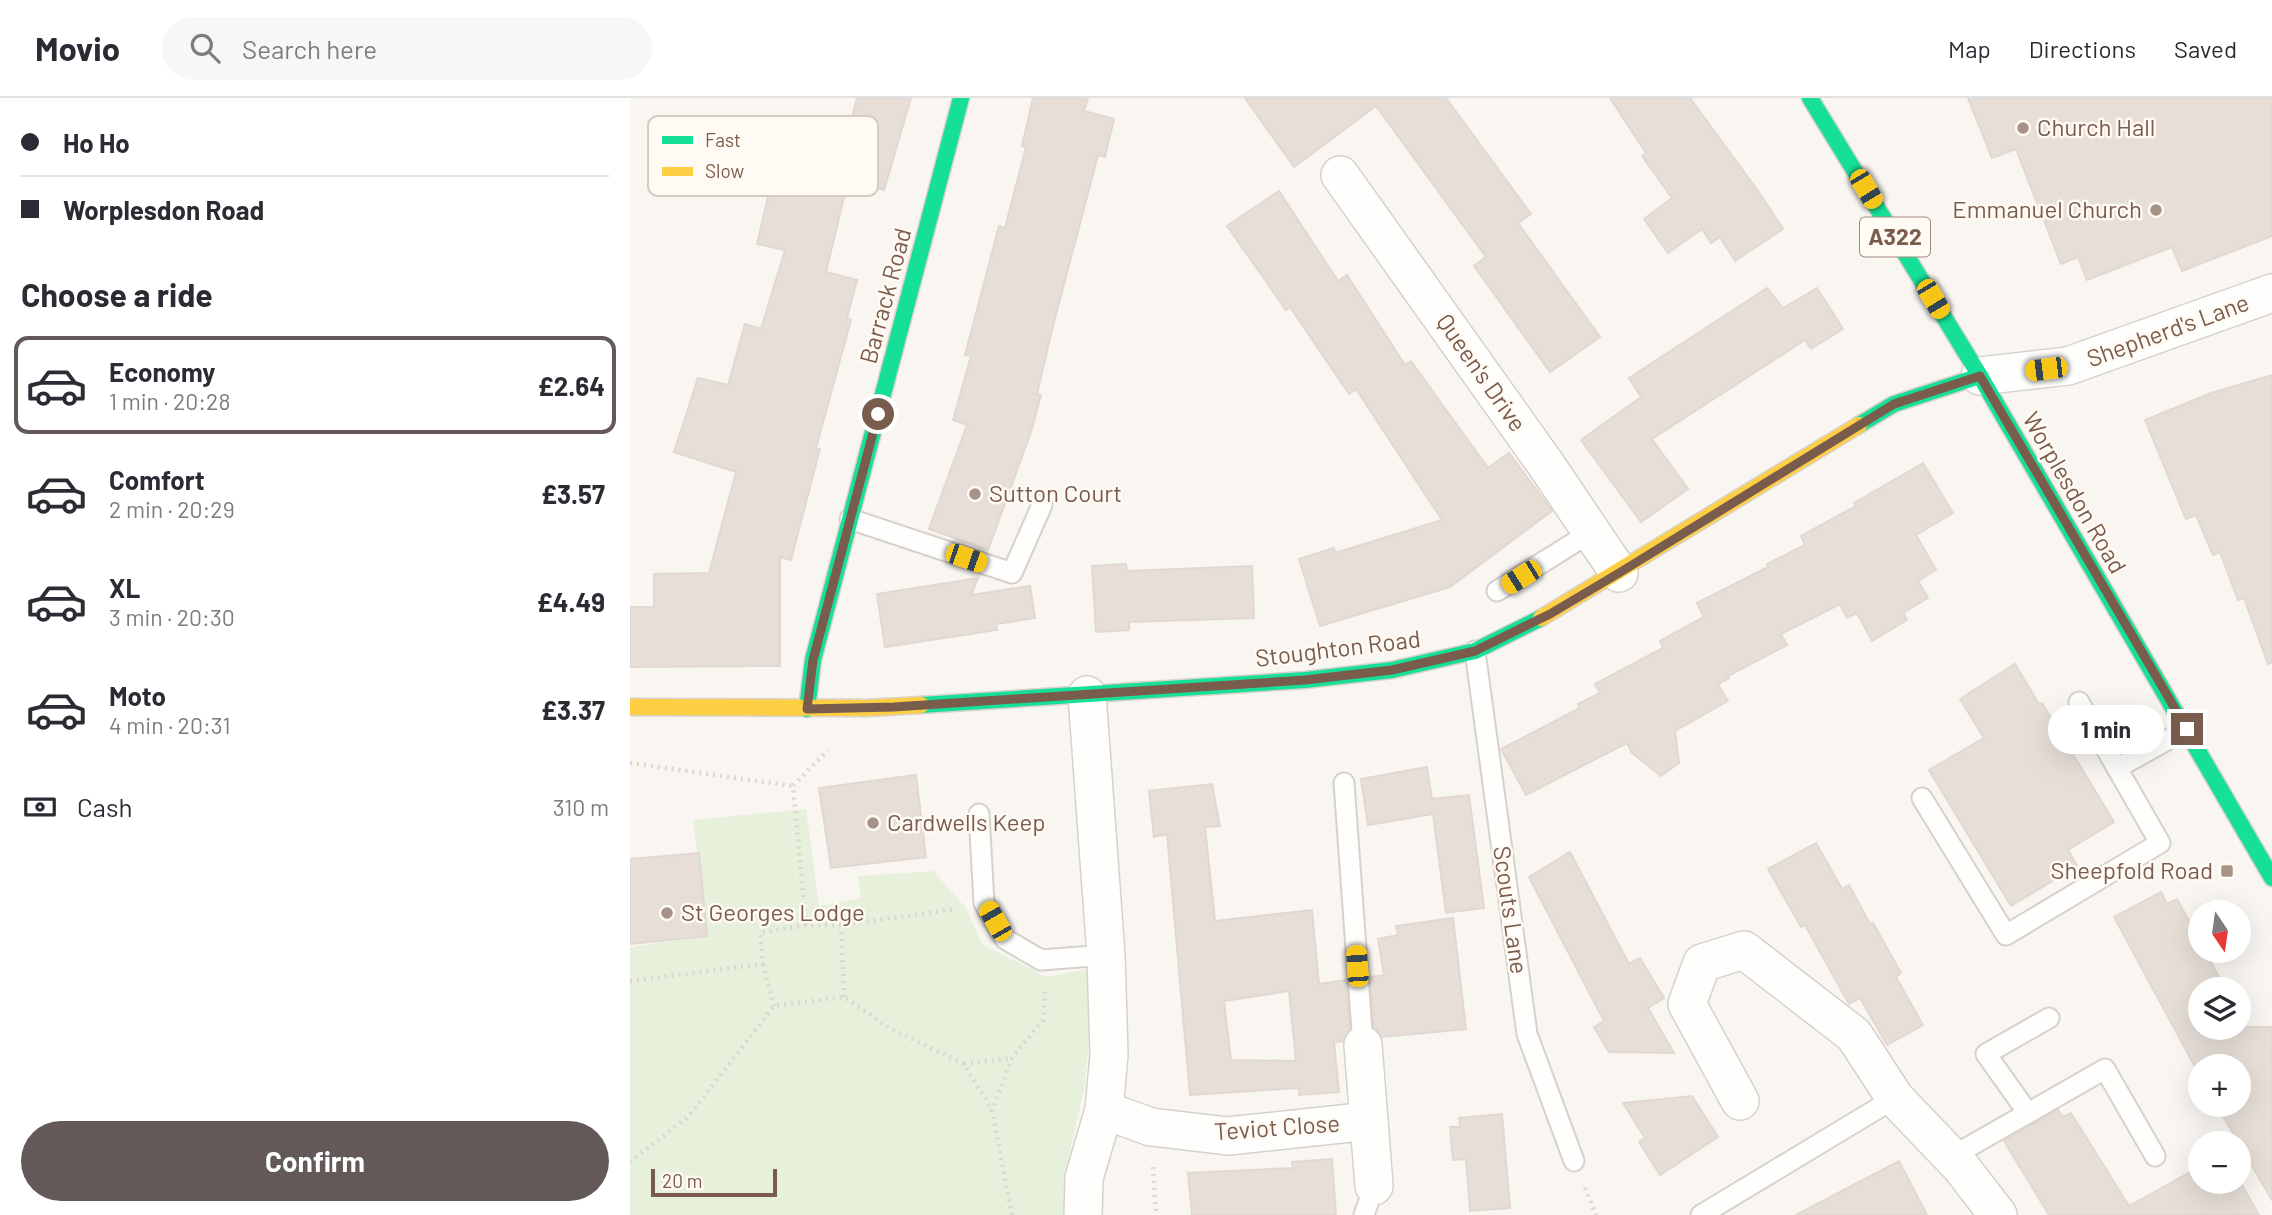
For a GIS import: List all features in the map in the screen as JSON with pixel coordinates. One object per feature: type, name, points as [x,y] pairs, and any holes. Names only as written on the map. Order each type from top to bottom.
[{"type":"street","name":"Barrack Road","points":[[807,709],[813,660],[961,98]]},
{"type":"street","name":"Worplesdon Road","points":[[1810,98],[1980,376],[2272,878]]},
{"type":"street","name":"Queen's Drive","points":[[1340,175],[1619,573]]},
{"type":"street","name":"Shepherd's Lane","points":[[1980,376],[2068,366],[2272,293]]},
{"type":"street","name":"Stoughton Road","points":[[630,707],[867,708],[1087,695],[1305,680],[1392,670],[1475,651],[1550,614],[1894,404],[1980,376]]},
{"type":"street","points":[[1083,1215],[1084,1178],[1104,1110],[1109,1055],[1106,955],[1087,695]]},
{"type":"street","points":[[1740,1101],[1687,1004],[1702,963],[1744,950],[1854,1035],[1895,1098],[1951,1157],[1998,1215]]},
{"type":"street","name":"Teviot Close","points":[[1363,1045],[1369,1200]]},
{"type":"street","name":"Teviot Close","points":[[1104,1110],[1151,1127],[1228,1136],[1368,1121]]},
{"type":"lane","points":[[850,519],[1012,573],[1042,505]]},
{"type":"lane","points":[[1497,592],[1591,532]]},
{"type":"lane","name":"Scouts Lane","points":[[1475,651],[1527,1034],[1574,1161]]},
{"type":"lane","points":[[1922,798],[2006,935],[2160,843],[2079,702]]},
{"type":"lane","points":[[2117,768],[2187,729]]},
{"type":"lane","points":[[1344,783],[1363,1045]]},
{"type":"lane","points":[[979,814],[984,903],[1005,939],[1041,960],[1106,955]]},
{"type":"lane","points":[[2028,1113],[1986,1054],[2049,1018]]},
{"type":"lane","points":[[1951,1157],[2105,1069],[2155,1156]]},
{"type":"lane","points":[[1701,1215],[1895,1098]]},
{"type":"path","points":[[630,763],[793,786],[806,925]]},
{"type":"path","points":[[774,1006],[762,964],[760,933],[806,925],[841,926],[984,903]]},
{"type":"path","points":[[841,926],[844,997]]},
{"type":"path","points":[[992,1110],[1012,1058],[1043,1020],[1046,977],[1041,960]]},
{"type":"path","points":[[630,981],[762,964]]},
{"type":"path","points":[[630,1161],[689,1116],[774,1006],[844,997],[891,1030],[964,1064],[1012,1058]]},
{"type":"path","points":[[964,1064],[992,1110],[1012,1215]]},
{"type":"green space","points":[[806,809],[819,906],[861,898],[858,876],[933,871],[966,908],[982,944],[1046,977],[1094,968],[1085,1086],[1065,1172],[1063,1215],[630,1215],[630,947],[707,936],[693,820]]},
{"type":"building","points":[[857,98],[911,98],[884,190],[878,188],[878,116],[852,116]]},
{"type":"building","points":[[1033,98],[1088,98],[1084,111],[1114,119],[1105,157],[1098,155],[1053,326],[1032,429],[988,550],[929,529],[967,425],[953,420],[971,356],[965,355],[999,226],[1005,228],[1026,147],[1022,146]]},
{"type":"building","points":[[1245,98],[1446,98],[1531,214],[1518,223],[1600,337],[1550,372],[1474,266],[1486,257],[1376,106],[1294,167]]},
{"type":"building","points":[[1610,98],[1690,98],[1783,229],[1735,261],[1720,237],[1711,243],[1702,229],[1668,253],[1644,219],[1672,198],[1642,156],[1646,153]]},
{"type":"building","name":"Emmanuel Church","points":[[1968,98],[2272,98],[2272,236],[2182,271],[2172,247],[2087,280],[2078,257],[2061,264],[2016,149],[1992,158]]},
{"type":"building","points":[[1279,191],[1338,281],[1347,275],[1405,365],[1411,361],[1488,468],[1509,453],[1552,511],[1450,587],[1320,626],[1299,559],[1334,548],[1335,553],[1442,520],[1356,389],[1349,394],[1290,307],[1286,310],[1227,226]]},
{"type":"building","points":[[768,196],[844,196],[826,272],[857,280],[847,318],[851,320],[816,448],[820,449],[791,560],[780,557],[780,666],[630,667],[630,607],[654,607],[654,574],[709,573],[736,472],[674,452],[698,378],[728,385],[745,324],[761,329],[785,250],[757,244]]},
{"type":"building","points":[[1767,288],[1783,308],[1817,288],[1843,329],[1811,349],[1805,340],[1652,439],[1688,489],[1641,522],[1581,440],[1641,397],[1629,378]]},
{"type":"building","points":[[2272,375],[2272,663],[2268,664],[2244,598],[2238,600],[2220,552],[2213,555],[2196,515],[2186,519],[2145,420],[2211,393]]},
{"type":"building","points":[[1923,463],[1953,513],[1916,535],[1936,570],[1918,581],[1928,598],[1903,613],[1907,620],[1872,641],[1857,613],[1847,618],[1840,604],[1781,634],[1787,645],[1718,684],[1728,701],[1675,731],[1679,763],[1661,776],[1632,753],[1627,743],[1526,795],[1501,749],[1580,708],[1578,704],[1600,693],[1595,684],[1663,648],[1660,641],[1704,617],[1697,603],[1805,545],[1801,536],[1856,506],[1854,503]]},
{"type":"building","points":[[1126,564],[1127,571],[1252,566],[1254,618],[1129,622],[1129,630],[1096,632],[1092,566]]},
{"type":"building","points":[[978,578],[971,595],[1030,586],[1035,618],[996,624],[997,630],[885,647],[877,594]]},
{"type":"building","points":[[2015,664],[2039,704],[2042,703],[2114,822],[2068,850],[2077,866],[2011,906],[1929,770],[1984,738],[1960,699]]},
{"type":"building","points":[[1427,767],[1432,799],[1469,795],[1484,908],[1446,913],[1433,814],[1368,825],[1361,779]]},
{"type":"building","name":"Cardwells Keep","points":[[916,775],[926,857],[831,868],[819,788]]},
{"type":"building","points":[[1212,784],[1220,826],[1205,827],[1215,921],[1312,910],[1319,984],[1346,980],[1350,1029],[1343,1041],[1334,1042],[1339,1092],[1299,1095],[1299,1088],[1190,1095],[1167,834],[1154,837],[1149,791]],"holes":[[[1289,991],[1296,1061],[1231,1060],[1224,1001]]]},
{"type":"building","points":[[1816,843],[1842,889],[1849,885],[1870,924],[1873,923],[1901,973],[1896,977],[1923,1025],[1887,1045],[1860,998],[1849,1004],[1805,925],[1801,927],[1768,869]]},
{"type":"building","points":[[1570,852],[1629,964],[1640,958],[1664,998],[1648,1008],[1674,1053],[1609,1052],[1594,1027],[1604,1021],[1529,877]]},
{"type":"building","name":"St Georges Lodge","points":[[699,853],[707,936],[630,944],[630,859]]},
{"type":"building","points":[[2161,892],[2167,904],[2177,899],[2188,919],[2188,963],[2212,963],[2219,977],[2188,977],[2188,1040],[2251,1040],[2251,1027],[2272,1027],[2272,1200],[2251,1164],[2251,1131],[2232,1131],[2224,1117],[2251,1117],[2251,1054],[2188,1054],[2114,917]]},
{"type":"building","points":[[1453,918],[1466,1029],[1382,1037],[1374,1028],[1370,977],[1384,975],[1378,939],[1398,935],[1396,926]]},
{"type":"building","points":[[1692,1096],[1718,1137],[1660,1175],[1639,1142],[1645,1138],[1623,1103]]},
{"type":"building","points":[[2058,1110],[2063,1117],[2071,1113],[2129,1206],[2188,1173],[2188,1194],[2247,1194],[2259,1215],[2049,1215],[2004,1141]]},
{"type":"building","points":[[1502,1114],[1510,1208],[1470,1211],[1466,1159],[1453,1160],[1450,1127],[1460,1127],[1459,1118]]},
{"type":"building","points":[[1332,1159],[1336,1215],[1192,1215],[1188,1173],[1293,1168],[1292,1162]]},
{"type":"building","points":[[1899,1161],[1927,1215],[1796,1215]]},
{"type":"traffic: fast","points":[[807,709],[813,660],[961,98]]},
{"type":"traffic: fast","points":[[1810,98],[1980,376],[2272,878]]},
{"type":"traffic: fast","points":[[1859,425],[1894,404],[1980,376]]},
{"type":"traffic: fast","points":[[921,705],[1305,680],[1392,670],[1475,651],[1541,618]]},
{"type":"traffic: slow","points":[[1541,618],[1859,425]]},
{"type":"traffic: slow","points":[[630,707],[867,708],[921,705]]},
{"type":"place","name":"Church Hall","points":[[2023,128]]},
{"type":"place","name":"Emmanuel Church","points":[[2156,210]]},
{"type":"place","name":"Sutton Court","points":[[975,494]]},
{"type":"place","name":"Cardwells Keep","points":[[873,823]]},
{"type":"place","name":"Sheepfold Road","points":[[2227,871]]},
{"type":"place","name":"St Georges Lodge","points":[[667,913]]},
{"type":"route","points":[[878,414],[813,660],[807,709],[894,707],[1305,680],[1392,670],[1475,651],[1550,614],[1894,404],[1980,376],[2187,729]]}]
